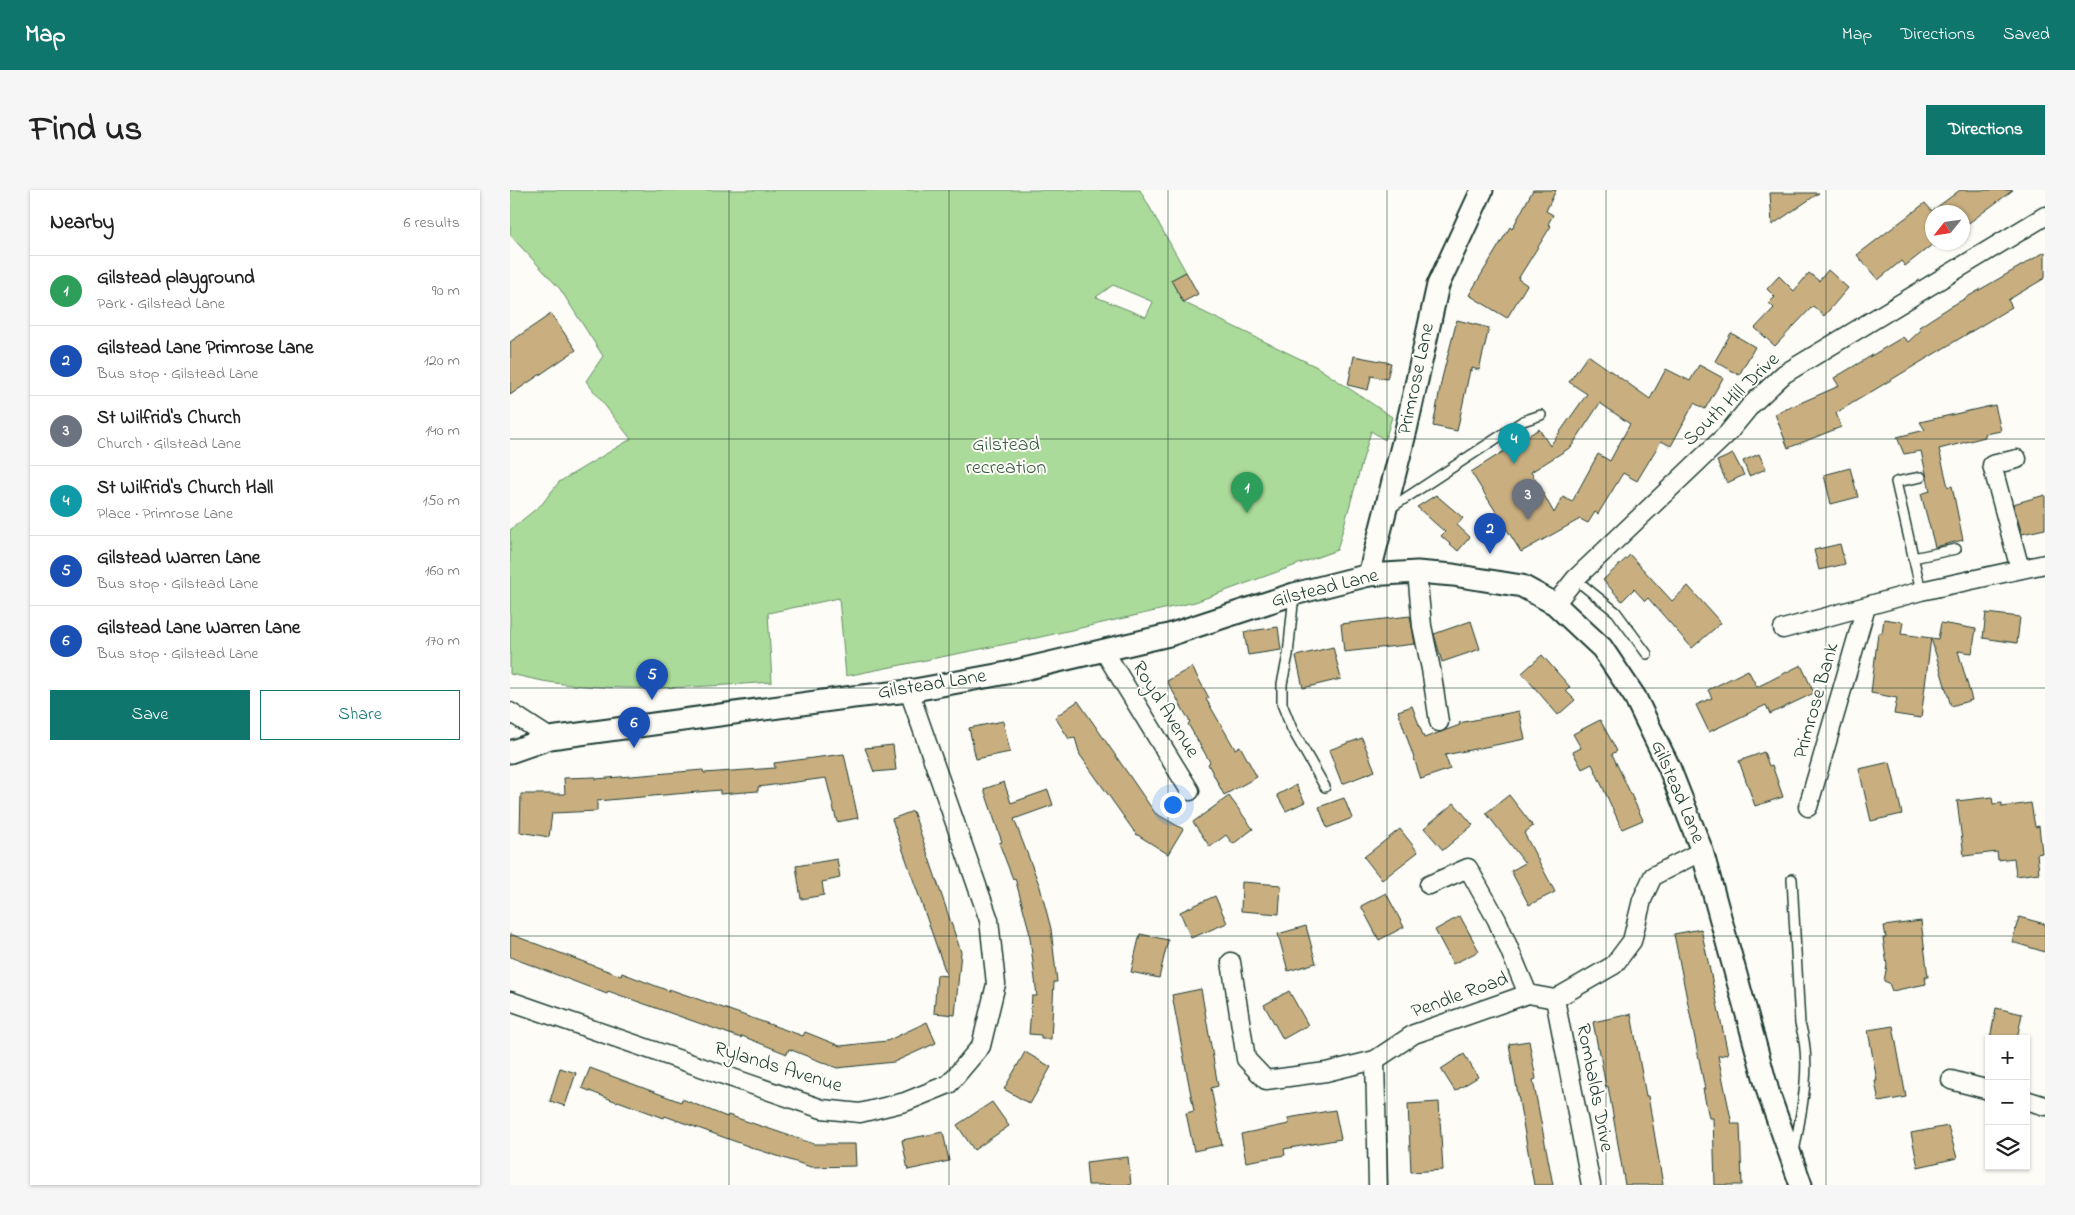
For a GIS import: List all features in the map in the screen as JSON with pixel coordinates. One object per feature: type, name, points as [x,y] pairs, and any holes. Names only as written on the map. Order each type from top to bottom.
[{"type":"street","name":"Primrose Lane","points":[[1369,575],[1406,430],[1438,285],[1482,190]]},
{"type":"street","name":"South Hill Drive","points":[[1555,604],[1575,579],[1728,433],[1751,405],[1784,374],[2045,216]]},
{"type":"street","points":[[2017,459],[1992,465],[2020,569]]},
{"type":"street","name":"Primrose Bank","points":[[1783,629],[1921,590],[2045,564]]},
{"type":"street","points":[[1417,572],[1422,626],[1439,722]]},
{"type":"street","name":"Gilstead Lane","points":[[510,752],[550,738],[843,698],[910,691],[1008,673],[1169,635],[1294,594],[1369,575],[1417,572],[1454,575],[1522,586],[1555,604],[1602,648],[1634,696],[1669,767],[1702,851],[1768,1095],[1796,1177]]},
{"type":"street","name":"Primrose Bank","points":[[1808,806],[1866,607]]},
{"type":"street","name":"Royd Avenue","points":[[1104,651],[1190,791]]},
{"type":"street","name":"Rylands Avenue","points":[[510,1001],[822,1109],[860,1113],[905,1102],[949,1084],[981,1046],[996,984],[989,920],[910,691]]},
{"type":"street","points":[[510,712],[550,738]]},
{"type":"street","points":[[1555,999],[1614,965],[1632,941],[1642,900],[1653,876],[1702,851]]},
{"type":"street","points":[[1429,885],[1468,868],[1497,920],[1528,994]]},
{"type":"street","name":"Pendle Road","points":[[1231,962],[1246,1059],[1266,1080],[1326,1072],[1375,1060],[1414,1034],[1528,994],[1555,999]]},
{"type":"street","name":"Rombalds Drive","points":[[1555,999],[1591,1185]]},
{"type":"street","points":[[1375,1060],[1378,1185]]},
{"type":"street","points":[[1951,1080],[1985,1089]]},
{"type":"street","points":[[2030,1101],[2045,1106]]},
{"type":"lane","points":[[1385,512],[1523,421],[1541,415]]},
{"type":"lane","points":[[1921,477],[1896,482],[1921,590]]},
{"type":"lane","points":[[1913,558],[1956,549]]},
{"type":"lane","points":[[1575,579],[1616,612],[1647,654]]},
{"type":"lane","points":[[1294,594],[1288,655],[1282,684],[1282,704],[1292,729],[1325,787]]},
{"type":"lane","points":[[1792,879],[1800,1024],[1806,1047],[1796,1177]]},
{"type":"green space","name":"Gilstead recreation","points":[[510,190],[1140,190],[1186,272],[1171,280],[1183,302],[1317,367],[1392,417],[1385,440],[1371,431],[1337,550],[1195,602],[1036,638],[846,676],[839,598],[768,613],[772,682],[636,688],[582,686],[538,680],[510,674],[510,530],[542,504],[559,482],[631,439],[586,381],[603,356],[560,289],[510,235]],"holes":[[[1113,285],[1153,302],[1146,317],[1096,297]]]},
{"type":"building","points":[[1533,190],[1556,190],[1546,211],[1553,215],[1548,224],[1551,226],[1518,279],[1527,285],[1507,318],[1469,295],[1510,227],[1512,229]]},
{"type":"building","points":[[1960,190],[2013,190],[1970,222],[1970,205],[1940,205]]},
{"type":"building","points":[[1770,193],[1819,193],[1772,225]]},
{"type":"building","points":[[1925,203],[1927,205],[1925,205],[1925,250],[1905,266],[1901,261],[1878,280],[1857,255]]},
{"type":"building","points":[[2045,252],[2045,278],[2008,300],[2012,307],[1836,413],[1841,427],[1788,448],[1775,414],[1839,386],[1834,378],[1903,337],[1908,342],[1921,330],[1919,327]]},
{"type":"building","points":[[1828,270],[1848,288],[1824,316],[1813,306],[1775,346],[1755,328],[1774,308],[1769,303],[1775,297],[1767,289],[1779,276],[1794,291],[1809,273],[1819,281]]},
{"type":"building","points":[[1186,272],[1198,294],[1183,302],[1171,280]]},
{"type":"building","points":[[551,314],[576,350],[510,395],[510,342]]},
{"type":"building","points":[[1457,320],[1489,328],[1479,370],[1472,368],[1472,371],[1470,370],[1457,431],[1433,426],[1442,378]]},
{"type":"building","points":[[1731,333],[1755,347],[1739,375],[1715,361]]},
{"type":"building","points":[[1588,355],[1650,399],[1666,369],[1690,381],[1699,365],[1723,378],[1705,409],[1694,403],[1671,446],[1661,441],[1637,481],[1623,473],[1598,514],[1595,512],[1588,523],[1580,519],[1521,552],[1471,472],[1539,429],[1550,446],[1587,394],[1569,382]],"holes":[[[1600,403],[1630,424],[1610,461],[1598,454],[1572,502],[1563,497],[1554,513],[1531,472],[1571,447]]]},
{"type":"building","points":[[1354,356],[1391,363],[1387,379],[1371,376],[1368,390],[1348,385]]},
{"type":"building","points":[[1995,405],[2001,431],[1985,434],[1985,437],[1939,449],[1948,487],[1952,486],[1963,540],[1935,547],[1921,494],[1930,491],[1921,451],[1904,454],[1897,437],[1925,430],[1920,422]]},
{"type":"building","points":[[1733,454],[1744,475],[1727,483],[1717,461]]},
{"type":"building","points":[[1759,454],[1766,469],[1749,476],[1743,461]]},
{"type":"building","points":[[1850,468],[1858,497],[1831,504],[1824,475]]},
{"type":"building","points":[[1436,495],[1463,518],[1457,525],[1470,537],[1458,551],[1441,536],[1445,532],[1417,507]]},
{"type":"building","points":[[2045,495],[2045,529],[2022,534],[2013,504]]},
{"type":"building","points":[[1840,544],[1845,564],[1819,570],[1814,550]]},
{"type":"building","points":[[1630,555],[1672,601],[1688,586],[1721,623],[1692,648],[1648,598],[1645,601],[1634,589],[1622,601],[1603,580]]},
{"type":"building","points":[[1986,613],[2020,617],[2017,643],[1983,638]]},
{"type":"building","points":[[1410,616],[1415,644],[1344,652],[1341,624]]},
{"type":"building","points":[[1884,619],[1903,622],[1901,634],[1931,638],[1921,718],[1894,714],[1897,698],[1871,693],[1878,633],[1882,633]]},
{"type":"building","points":[[1471,621],[1480,649],[1442,662],[1434,634]]},
{"type":"building","points":[[1941,623],[1976,629],[1972,653],[1958,651],[1972,700],[1951,706],[1931,638],[1938,639]]},
{"type":"building","points":[[1278,627],[1281,650],[1248,655],[1244,632]]},
{"type":"building","points":[[1333,647],[1341,679],[1303,688],[1296,656]]},
{"type":"building","points":[[1542,655],[1570,687],[1566,691],[1575,700],[1558,715],[1522,673]]},
{"type":"building","points":[[1801,665],[1814,693],[1770,714],[1766,705],[1709,732],[1696,705],[1712,698],[1708,690],[1748,670],[1757,687]]},
{"type":"building","points":[[1192,667],[1209,698],[1206,699],[1235,749],[1240,746],[1257,777],[1224,795],[1208,764],[1210,762],[1188,724],[1190,722],[1167,681]]},
{"type":"building","points":[[1078,701],[1155,813],[1183,829],[1168,854],[1136,834],[1080,755],[1075,738],[1069,739],[1055,717]]},
{"type":"building","points":[[1412,706],[1424,738],[1460,725],[1459,723],[1519,711],[1525,739],[1445,755],[1450,769],[1421,779],[1398,711]]},
{"type":"building","points":[[1600,720],[1617,751],[1612,754],[1643,820],[1622,829],[1592,764],[1582,769],[1573,752],[1581,748],[1573,734]]},
{"type":"building","points":[[1003,721],[1010,752],[976,759],[969,728]]},
{"type":"building","points":[[1362,738],[1375,771],[1342,784],[1329,750]]},
{"type":"building","points":[[893,745],[896,770],[874,772],[865,748]]},
{"type":"building","points":[[1764,752],[1769,766],[1772,765],[1783,797],[1755,806],[1739,761]]},
{"type":"building","points":[[844,754],[858,818],[837,822],[826,778],[758,787],[758,791],[720,794],[720,790],[597,801],[597,811],[552,813],[549,837],[520,832],[521,794],[565,794],[564,778],[596,777],[596,779],[703,770],[704,773],[775,768],[774,763]]},
{"type":"building","points":[[1890,762],[1902,814],[1871,821],[1859,769]]},
{"type":"building","points":[[1004,782],[1011,803],[1048,790],[1053,805],[1014,819],[1040,887],[1051,929],[1057,982],[1054,982],[1051,1039],[1041,1039],[1041,1035],[1029,1034],[1032,996],[1037,996],[1029,930],[1015,878],[1013,879],[999,843],[1002,842],[984,789]]},
{"type":"building","points":[[1296,785],[1305,802],[1286,811],[1277,795]]},
{"type":"building","points":[[1509,795],[1533,826],[1524,833],[1555,892],[1529,905],[1511,871],[1525,863],[1486,813]]},
{"type":"building","points":[[1229,796],[1253,829],[1233,844],[1226,835],[1210,847],[1193,822]]},
{"type":"building","points":[[1992,797],[1993,804],[2002,803],[2002,807],[2031,803],[2035,827],[2039,826],[2042,853],[2037,854],[2039,873],[2016,876],[2014,858],[1998,860],[1997,852],[1964,856],[1957,801]]},
{"type":"building","points":[[1344,798],[1352,818],[1327,828],[1319,807]]},
{"type":"building","points":[[1454,803],[1473,825],[1443,850],[1424,828]]},
{"type":"building","points":[[913,811],[961,952],[955,1015],[934,1013],[937,975],[947,976],[892,819]]},
{"type":"building","points":[[1400,829],[1418,852],[1382,880],[1364,857]]},
{"type":"building","points":[[837,859],[840,878],[822,882],[824,895],[801,899],[796,866]]},
{"type":"building","points":[[1242,882],[1281,885],[1279,914],[1241,911]]},
{"type":"building","points":[[1386,893],[1404,927],[1379,940],[1361,906]]},
{"type":"building","points":[[1215,896],[1227,923],[1191,938],[1180,912]]},
{"type":"building","points":[[1460,916],[1479,951],[1453,964],[1435,930]]},
{"type":"building","points":[[2019,917],[2045,924],[2045,952],[2012,942]]},
{"type":"building","points":[[1921,921],[1928,977],[1925,977],[1926,984],[1892,991],[1889,983],[1884,981],[1887,965],[1883,938],[1886,938],[1884,926]]},
{"type":"building","points":[[1306,926],[1316,963],[1288,971],[1278,934]]},
{"type":"building","points":[[1701,929],[1728,1054],[1718,1056],[1732,1124],[1740,1124],[1742,1185],[1715,1185],[1713,1118],[1709,1118],[1674,934]]},
{"type":"building","points":[[510,934],[621,976],[622,973],[669,991],[669,989],[803,1036],[805,1032],[840,1046],[887,1041],[927,1022],[936,1043],[894,1062],[837,1068],[789,1049],[787,1054],[742,1036],[741,1038],[608,991],[607,994],[510,957]]},
{"type":"building","points":[[1140,934],[1168,940],[1159,978],[1131,972]]},
{"type":"building","points":[[1201,989],[1218,1086],[1211,1088],[1222,1145],[1194,1151],[1186,1113],[1194,1111],[1172,995]]},
{"type":"building","points":[[1289,991],[1308,1025],[1283,1039],[1264,1005]]},
{"type":"building","points":[[1996,1008],[2022,1014],[2018,1035],[1991,1035]]},
{"type":"building","points":[[1631,1014],[1646,1096],[1648,1096],[1663,1185],[1625,1185],[1608,1086],[1606,1087],[1593,1022]]},
{"type":"building","points":[[1893,1026],[1906,1097],[1879,1102],[1868,1030]]},
{"type":"building","points":[[1529,1041],[1536,1079],[1533,1080],[1553,1185],[1534,1185],[1509,1044]]},
{"type":"building","points":[[1025,1052],[1051,1067],[1030,1104],[1004,1089]]},
{"type":"building","points":[[1464,1054],[1478,1077],[1455,1091],[1441,1069]]},
{"type":"building","points":[[560,1068],[576,1073],[565,1106],[550,1101]]},
{"type":"building","points":[[590,1068],[681,1102],[682,1099],[727,1117],[728,1115],[814,1144],[855,1144],[856,1166],[811,1167],[665,1116],[664,1118],[617,1102],[582,1088]]},
{"type":"building","points":[[992,1102],[1009,1126],[974,1150],[957,1125]]},
{"type":"building","points":[[1439,1102],[1443,1170],[1411,1172],[1408,1104]]},
{"type":"building","points":[[1335,1110],[1341,1139],[1284,1149],[1285,1155],[1246,1162],[1241,1134],[1289,1124],[1288,1118]]},
{"type":"building","points":[[1948,1126],[1957,1158],[1918,1167],[1911,1133]]},
{"type":"building","points":[[943,1132],[949,1161],[908,1170],[902,1140]]},
{"type":"building","points":[[1128,1157],[1131,1185],[1088,1185],[1086,1162]]},
{"type":"place","name":"St Wilfrid's Church Hall","points":[[1514,464]]},
{"type":"place","name":"Gilstead playground","points":[[1247,513]]},
{"type":"place","name":"St Wilfrid's Church","points":[[1528,520]]},
{"type":"place","name":"Gilstead Lane Primrose Lane","points":[[1490,554]]},
{"type":"place","name":"Gilstead Warren Lane","points":[[652,700]]},
{"type":"place","name":"Gilstead Lane Warren Lane","points":[[634,748]]}]
